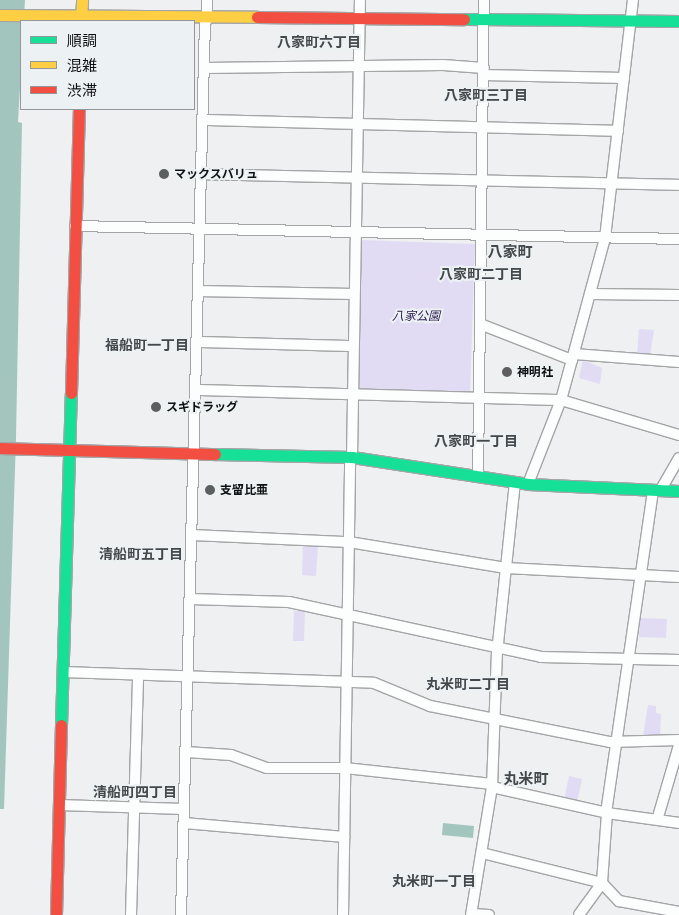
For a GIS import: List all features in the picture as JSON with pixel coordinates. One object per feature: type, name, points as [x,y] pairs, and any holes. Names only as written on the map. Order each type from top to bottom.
[{"type":"street","points":[[81,19],[82,0]]},
{"type":"street","points":[[181,915],[207,0]]},
{"type":"street","points":[[343,915],[348,542],[353,394],[354,232],[360,0]]},
{"type":"street","points":[[478,475],[484,0]]},
{"type":"street","points":[[528,484],[561,400],[605,238],[633,0]]},
{"type":"street","points":[[0,15],[81,19],[206,20],[484,17],[679,21]]},
{"type":"street","points":[[204,68],[359,66],[624,78]]},
{"type":"street","points":[[56,915],[79,110]]},
{"type":"street","points":[[203,120],[618,131]]},
{"type":"street","points":[[201,174],[679,185]]},
{"type":"street","points":[[75,226],[679,240]]},
{"type":"street","points":[[198,291],[354,294]]},
{"type":"street","points":[[590,294],[679,295]]},
{"type":"street","points":[[480,324],[573,357],[679,362]]},
{"type":"street","points":[[197,342],[353,346]]},
{"type":"street","points":[[196,390],[561,400],[679,435]]},
{"type":"street","points":[[0,448],[351,457],[528,484],[679,491]]},
{"type":"street","points":[[579,915],[602,883],[606,813],[616,740],[631,659],[639,576],[657,491],[679,458]]},
{"type":"street","points":[[489,915],[471,914],[492,786],[498,646],[515,482]]},
{"type":"street","points":[[192,535],[348,542],[506,568],[679,577]]},
{"type":"street","points":[[190,599],[289,602],[348,618],[498,646],[541,657],[679,660]]},
{"type":"street","points":[[63,672],[374,683],[430,706],[495,720],[616,740],[679,740]]},
{"type":"street","points":[[131,915],[138,675]]},
{"type":"street","points":[[658,818],[679,745]]},
{"type":"street","points":[[186,752],[231,755],[267,768],[345,768],[492,786],[606,813],[658,818],[679,823]]},
{"type":"street","points":[[59,805],[184,809]]},
{"type":"street","points":[[184,823],[344,837]]},
{"type":"street","points":[[482,853],[602,883],[629,910],[679,912]]},
{"type":"green space","name":"八家公園","points":[[361,240],[475,244],[470,394],[356,391]]},
{"type":"green space","points":[[639,329],[654,330],[650,356],[637,355]]},
{"type":"green space","points":[[583,360],[602,368],[600,384],[579,378]]},
{"type":"green space","points":[[303,544],[318,545],[316,576],[302,575]]},
{"type":"green space","points":[[294,611],[305,611],[304,641],[293,641]]},
{"type":"green space","points":[[640,618],[667,619],[666,638],[639,637]]},
{"type":"green space","points":[[648,705],[656,706],[656,713],[661,714],[660,736],[643,736]]},
{"type":"green space","points":[[569,776],[582,779],[577,803],[564,800]]},
{"type":"shaded area","points":[[0,0],[25,0],[24,20],[20,20],[18,122],[22,123],[16,438],[4,809],[0,809]]},
{"type":"shaded area","points":[[443,823],[474,826],[473,838],[442,835]]},
{"type":"traffic: fast","points":[[464,19],[679,21]]},
{"type":"traffic: fast","points":[[61,725],[71,393]]},
{"type":"traffic: fast","points":[[215,454],[352,457],[528,484],[679,491]]},
{"type":"traffic: slow","points":[[81,20],[82,0]]},
{"type":"traffic: slow","points":[[0,15],[257,17]]},
{"type":"traffic: jam","points":[[257,17],[464,19]]},
{"type":"traffic: jam","points":[[71,393],[79,110]]},
{"type":"traffic: jam","points":[[0,448],[215,454]]},
{"type":"traffic: jam","points":[[56,915],[61,725]]},
{"type":"place","name":"マックスバリュ","points":[[164,174]]},
{"type":"place","name":"神明社","points":[[507,372]]},
{"type":"place","name":"スギドラッグ","points":[[156,407]]},
{"type":"place","name":"支留比亜","points":[[210,490]]},
{"type":"district","name":"八家町六丁目","points":[[319,42]]},
{"type":"district","name":"八家町三丁目","points":[[486,95]]},
{"type":"district","name":"八家町","points":[[510,252]]},
{"type":"district","name":"八家町二丁目","points":[[481,274]]},
{"type":"district","name":"福船町一丁目","points":[[147,345]]},
{"type":"district","name":"八家町一丁目","points":[[476,441]]},
{"type":"district","name":"清船町五丁目","points":[[141,554]]},
{"type":"district","name":"丸米町二丁目","points":[[468,684]]},
{"type":"district","name":"丸米町","points":[[526,779]]},
{"type":"district","name":"清船町四丁目","points":[[135,792]]},
{"type":"district","name":"丸米町一丁目","points":[[434,881]]}]
